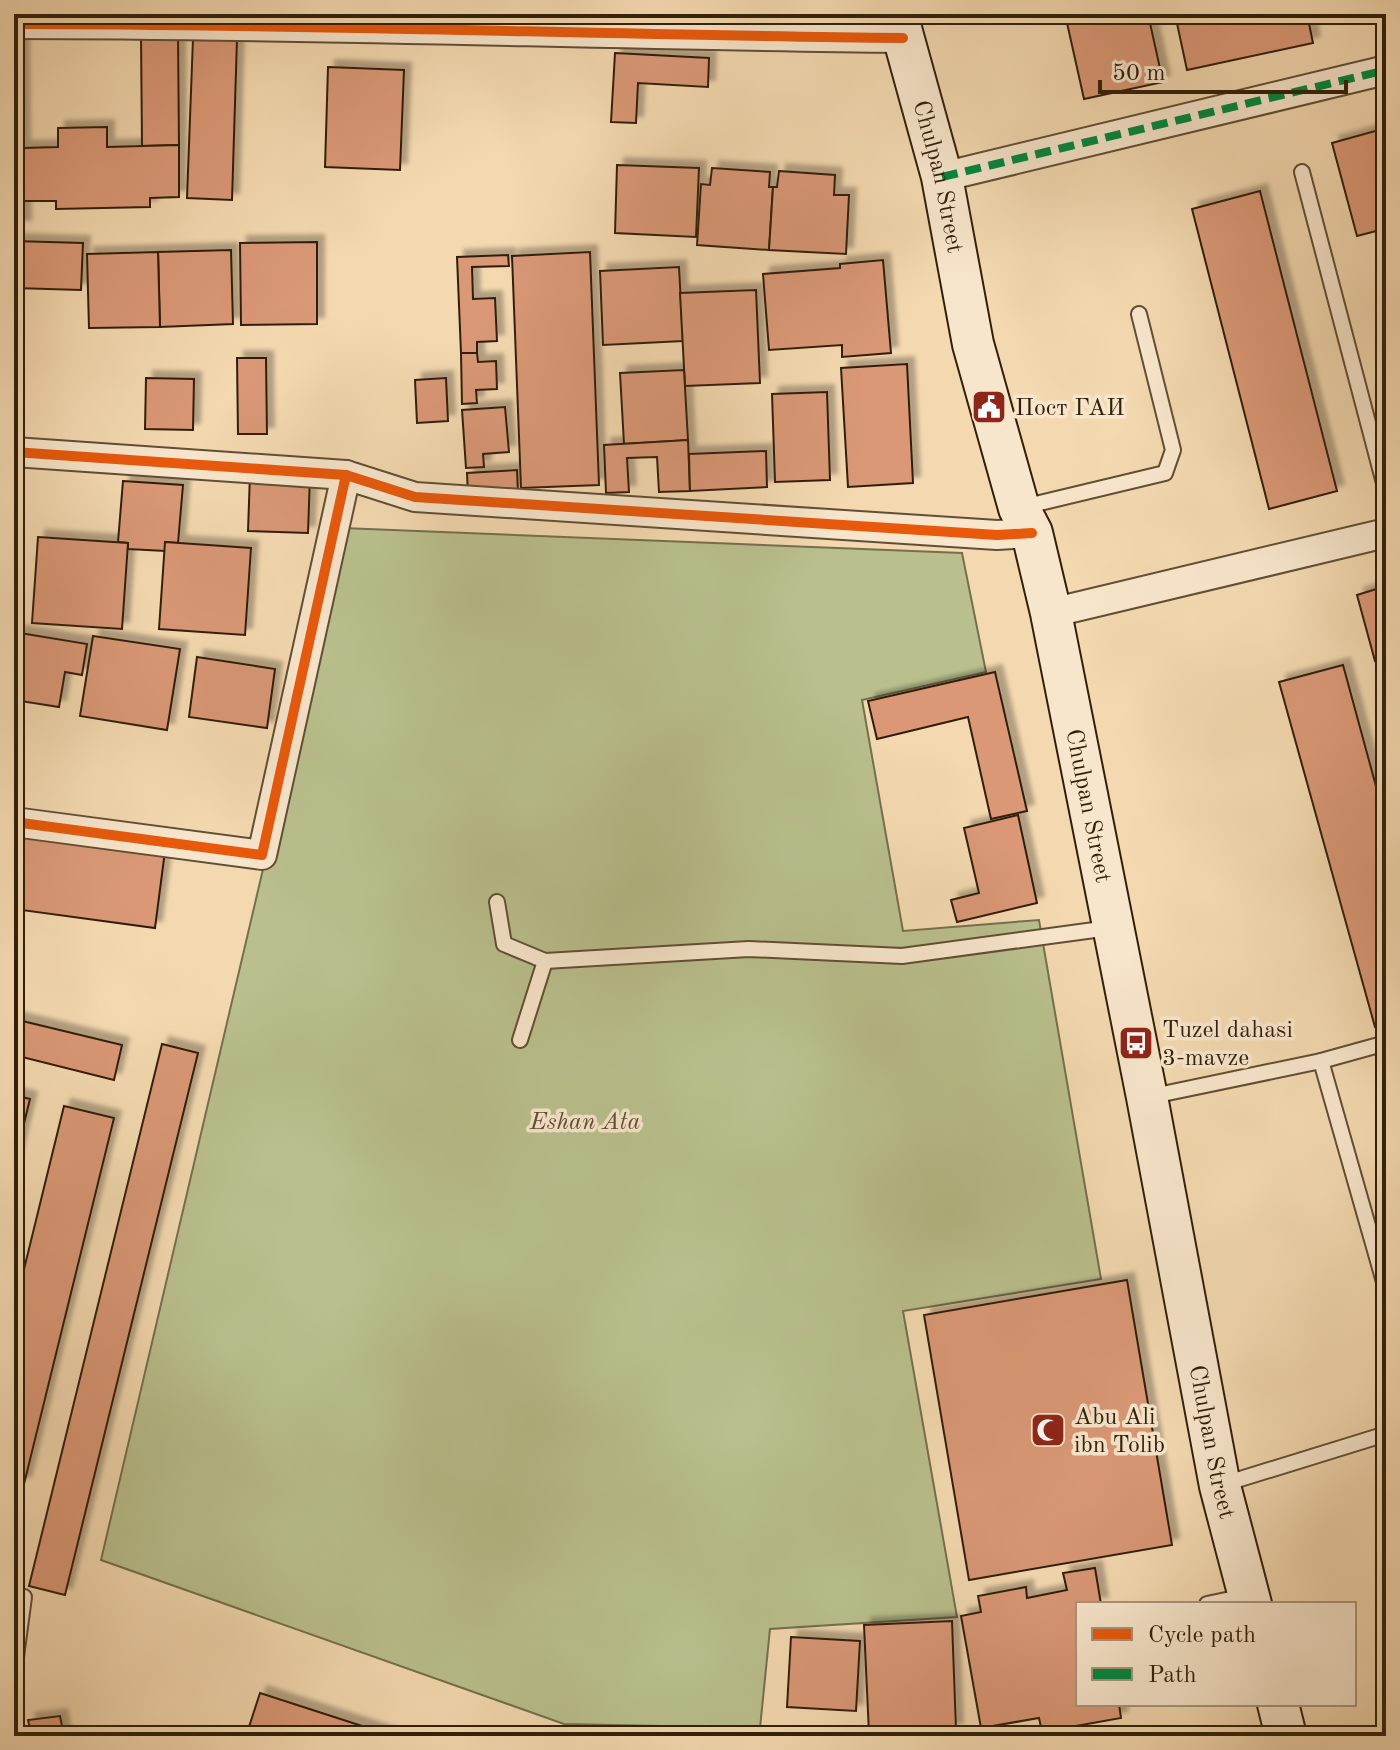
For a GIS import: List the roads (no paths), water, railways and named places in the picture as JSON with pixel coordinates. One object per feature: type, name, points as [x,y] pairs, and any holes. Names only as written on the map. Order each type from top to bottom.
[{"type":"main road","name":"Chulpan Street","points":[[900,26],[942,177],[973,344],[1051,613],[1220,1486],[1250,1600]]},
{"type":"main road","points":[[1278,1706],[1286,1736]]},
{"type":"street","points":[[14,24],[245,19],[653,35],[900,26]]},
{"type":"street","points":[[942,177],[1386,70]]},
{"type":"street","points":[[14,452],[346,475],[415,497],[997,535],[1026,520]]},
{"type":"street","points":[[14,822],[262,855],[346,475]]},
{"type":"street","points":[[1051,613],[1386,533]]},
{"type":"lane","points":[[1302,172],[1386,491]]},
{"type":"lane","points":[[1026,520],[1165,473],[1173,450],[1139,314]]},
{"type":"lane","points":[[497,902],[504,944],[545,961],[749,949],[902,956],[1113,928]]},
{"type":"lane","points":[[520,1040],[545,961]]},
{"type":"lane","points":[[1147,1097],[1321,1061],[1386,1043]]},
{"type":"lane","points":[[1321,1061],[1386,1289]]},
{"type":"lane","points":[[1220,1486],[1386,1434]]},
{"type":"lane","points":[[14,1672],[24,1597]]},
{"type":"lane","points":[[1228,1602],[1250,1600]]},
{"type":"lane","points":[[14,1698],[17,1736]]},
{"type":"place","name":"Пост ГАИ","points":[[989,407]]},
{"type":"place","name":"Tuzel dahasi 3-mavze","points":[[1136,1043]]},
{"type":"place","name":"Abu Ali ibn Tolib","points":[[1048,1430]]},
{"type":"park label","name":"Eshan Аta","points":[[585,1121]]}]
